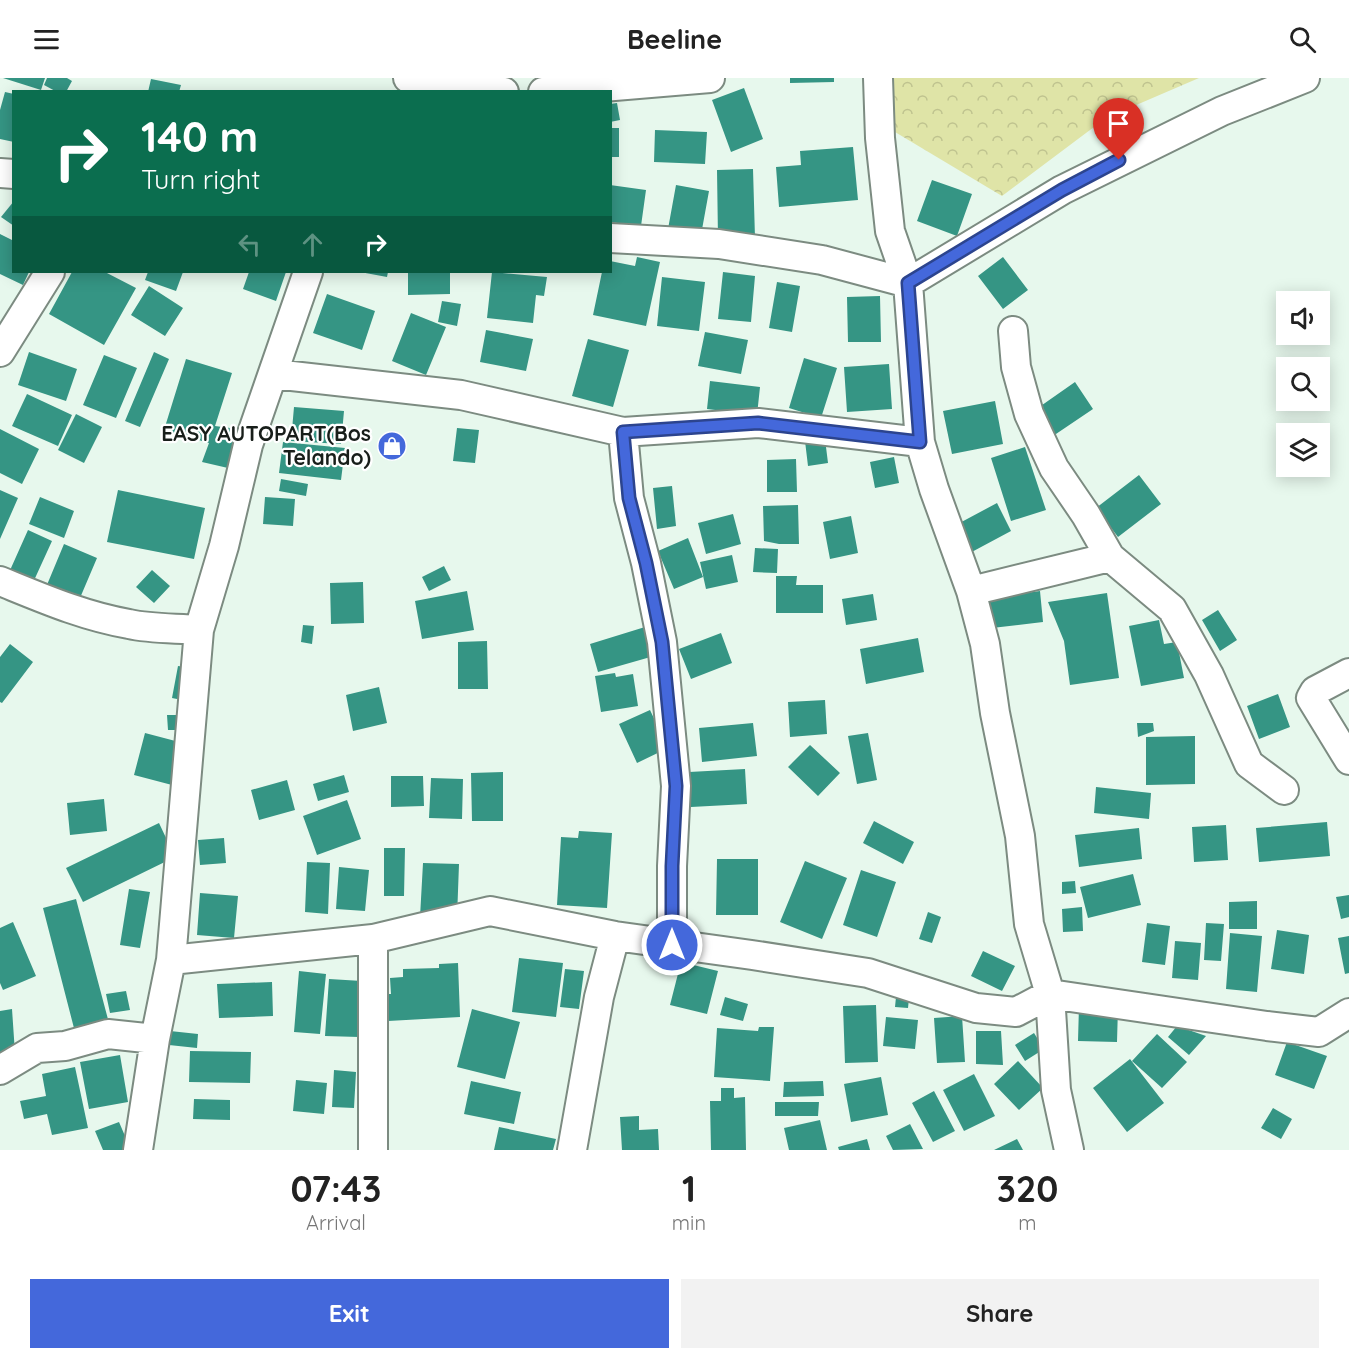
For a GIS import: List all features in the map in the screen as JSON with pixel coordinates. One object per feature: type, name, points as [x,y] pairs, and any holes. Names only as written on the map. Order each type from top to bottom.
[{"type":"street","points":[[408,78],[482,90]]},
{"type":"street","points":[[567,90],[710,78]]},
{"type":"street","points":[[878,78],[880,138],[890,231],[908,283],[920,442],[934,489],[971,591],[985,644],[995,713],[1020,836],[1029,924],[1050,994],[1056,1090],[1069,1150]]},
{"type":"street","points":[[612,238],[719,244],[822,260],[908,283],[1062,190],[1222,111],[1305,78]]},
{"type":"street","points":[[0,352],[49,273]]},
{"type":"street","points":[[138,1150],[155,1039],[171,960],[199,630],[224,546],[248,445],[308,273]]},
{"type":"street","points":[[1013,331],[1016,368],[1029,414],[1054,468],[1086,515],[1110,557],[1172,609],[1209,675],[1249,764],[1284,790]]},
{"type":"street","points":[[274,374],[461,394],[623,432],[758,423],[920,442]]},
{"type":"street","points":[[623,432],[629,498],[646,563],[662,642],[675,775],[672,945]]},
{"type":"street","points":[[971,591],[1110,557]]},
{"type":"street","points":[[0,580],[74,611],[97,617],[130,625],[199,630]]},
{"type":"street","points":[[1349,673],[1315,691],[1311,698],[1349,759]]},
{"type":"street","points":[[171,960],[373,939],[490,911],[615,936],[868,973],[976,1008],[1016,1012],[1050,994],[1319,1032],[1349,1013]]},
{"type":"street","points":[[572,1150],[599,998],[615,936]]},
{"type":"street","points":[[373,939],[373,1150]]},
{"type":"street","points":[[0,1070],[37,1048],[64,1046],[108,1034],[155,1039]]},
{"type":"green space","points":[[887,78],[1199,78],[1106,118],[1002,196],[895,132]]},
{"type":"building","points":[[3,78],[45,78],[41,90]]},
{"type":"building","points":[[47,78],[67,78],[72,81],[67,90],[53,90],[44,85]]},
{"type":"building","points":[[790,78],[834,78],[834,82],[790,83]]},
{"type":"building","points":[[151,79],[181,85],[180,90],[148,90]]},
{"type":"building","points":[[744,88],[763,139],[731,152],[712,100]]},
{"type":"building","points":[[5,92],[12,94],[12,142],[0,139],[0,110]]},
{"type":"building","points":[[617,103],[620,120],[612,122],[612,104]]},
{"type":"building","points":[[612,128],[619,128],[619,157],[612,157]]},
{"type":"building","points":[[655,130],[707,132],[705,164],[654,162]]},
{"type":"building","points":[[853,147],[858,200],[779,207],[776,167],[801,165],[800,151]]},
{"type":"building","points":[[753,169],[755,238],[718,239],[717,170]]},
{"type":"building","points":[[932,180],[972,194],[957,236],[917,221]]},
{"type":"building","points":[[612,185],[646,190],[641,226],[612,222]]},
{"type":"building","points":[[676,185],[709,191],[701,235],[668,229]]},
{"type":"building","points":[[12,203],[12,225],[1,217]]},
{"type":"building","points":[[0,234],[12,240],[12,273],[29,273],[23,285],[0,274]]},
{"type":"building","points":[[637,257],[660,262],[646,326],[593,315],[602,273],[612,273],[612,261],[635,266]]},
{"type":"building","points":[[1003,257],[1028,290],[1003,309],[978,276]]},
{"type":"building","points":[[723,272],[755,276],[751,322],[718,319]]},
{"type":"building","points":[[71,273],[107,273],[136,288],[104,345],[49,314]]},
{"type":"building","points":[[148,273],[183,273],[176,291],[145,280]]},
{"type":"building","points":[[249,273],[286,273],[276,301],[243,289]]},
{"type":"building","points":[[365,273],[388,273],[387,277]]},
{"type":"building","points":[[408,273],[450,273],[450,294],[408,295]]},
{"type":"building","points":[[492,273],[547,277],[544,296],[536,295],[533,323],[487,318]]},
{"type":"building","points":[[662,277],[705,282],[699,331],[657,326]]},
{"type":"building","points":[[777,282],[800,286],[792,332],[769,328]]},
{"type":"building","points":[[149,286],[183,308],[165,336],[131,315]]},
{"type":"building","points":[[327,294],[375,311],[362,350],[313,333]]},
{"type":"building","points":[[880,296],[881,342],[848,342],[847,297]]},
{"type":"building","points":[[442,301],[461,304],[457,326],[438,322]]},
{"type":"building","points":[[411,313],[446,327],[426,375],[392,361]]},
{"type":"building","points":[[486,330],[533,339],[526,371],[480,362]]},
{"type":"building","points":[[705,332],[748,340],[741,374],[698,366]]},
{"type":"building","points":[[588,339],[629,350],[613,407],[572,396]]},
{"type":"building","points":[[29,352],[77,369],[66,401],[18,385]]},
{"type":"building","points":[[154,352],[169,359],[140,427],[125,421]]},
{"type":"building","points":[[104,355],[137,368],[116,418],[83,405]]},
{"type":"building","points":[[804,358],[837,368],[821,418],[789,408]]},
{"type":"building","points":[[186,359],[232,373],[215,426],[238,429],[228,468],[202,462],[209,443],[164,430]]},
{"type":"building","points":[[889,364],[892,409],[847,412],[844,367]]},
{"type":"building","points":[[710,381],[760,387],[757,415],[707,409]]},
{"type":"building","points":[[1075,382],[1093,409],[1053,436],[1035,410]]},
{"type":"building","points":[[27,394],[72,415],[58,446],[12,426]]},
{"type":"building","points":[[995,401],[1003,444],[952,454],[943,411]]},
{"type":"building","points":[[294,407],[344,411],[341,444],[291,441]]},
{"type":"building","points":[[76,414],[102,427],[84,463],[58,450]]},
{"type":"building","points":[[457,428],[479,430],[475,463],[453,461]]},
{"type":"building","points":[[0,429],[39,449],[22,484],[0,473]]},
{"type":"building","points":[[825,439],[828,463],[808,466],[805,441]]},
{"type":"building","points":[[283,442],[345,448],[341,480],[279,473]]},
{"type":"building","points":[[1025,447],[1046,510],[1011,521],[991,458]]},
{"type":"building","points":[[894,457],[899,483],[875,488],[870,462]]},
{"type":"building","points":[[796,459],[797,492],[767,492],[767,460]]},
{"type":"building","points":[[1139,475],[1161,504],[1118,537],[1096,508]]},
{"type":"building","points":[[281,479],[308,484],[306,496],[279,491]]},
{"type":"building","points":[[672,486],[676,526],[657,529],[653,488]]},
{"type":"building","points":[[0,490],[18,498],[0,539]]},
{"type":"building","points":[[118,490],[205,508],[194,559],[107,542]]},
{"type":"building","points":[[40,497],[74,511],[64,538],[29,524]]},
{"type":"building","points":[[265,497],[295,499],[293,526],[263,524]]},
{"type":"building","points":[[997,503],[1011,531],[968,554],[954,526]]},
{"type":"building","points":[[798,505],[799,544],[764,541],[763,506]]},
{"type":"building","points":[[733,514],[741,544],[706,554],[698,523]]},
{"type":"building","points":[[851,516],[858,553],[830,559],[823,522]]},
{"type":"building","points":[[28,530],[52,541],[31,587],[7,577]]},
{"type":"building","points":[[688,538],[703,577],[674,589],[658,551]]},
{"type":"building","points":[[64,544],[97,558],[77,605],[44,592]]},
{"type":"building","points":[[755,548],[778,549],[777,573],[753,572]]},
{"type":"building","points":[[732,555],[738,582],[706,589],[700,562]]},
{"type":"building","points":[[444,566],[451,580],[429,591],[422,577]]},
{"type":"building","points":[[152,570],[170,586],[154,603],[136,587]]},
{"type":"building","points":[[776,576],[797,576],[796,585],[823,585],[823,613],[776,613]]},
{"type":"building","points":[[363,582],[364,623],[331,624],[330,583]]},
{"type":"building","points":[[467,591],[474,630],[422,639],[415,601]]},
{"type":"building","points":[[1040,591],[1043,622],[992,628],[988,598]]},
{"type":"building","points":[[1107,593],[1119,678],[1070,685],[1064,641],[1048,602]]},
{"type":"building","points":[[873,594],[877,620],[846,625],[842,599]]},
{"type":"building","points":[[1218,610],[1237,640],[1220,651],[1202,620]]},
{"type":"building","points":[[1159,620],[1164,644],[1177,642],[1184,678],[1141,686],[1129,626]]},
{"type":"building","points":[[303,625],[314,626],[312,644],[301,642]]},
{"type":"building","points":[[645,627],[654,656],[598,672],[590,644]]},
{"type":"building","points":[[721,633],[732,663],[691,679],[679,649]]},
{"type":"building","points":[[918,638],[924,672],[866,684],[860,649]]},
{"type":"building","points":[[487,641],[488,689],[458,689],[458,642]]},
{"type":"building","points":[[10,644],[33,662],[2,703],[0,702],[0,657]]},
{"type":"building","points":[[178,666],[192,668],[187,701],[172,698]]},
{"type":"building","points":[[615,673],[616,677],[633,674],[638,706],[601,712],[595,676]]},
{"type":"building","points":[[379,687],[387,723],[353,731],[346,695]]},
{"type":"building","points":[[1278,694],[1290,727],[1259,739],[1247,706]]},
{"type":"building","points":[[825,700],[827,734],[790,737],[788,702]]},
{"type":"building","points":[[650,710],[668,748],[637,763],[619,724]]},
{"type":"building","points":[[167,715],[186,715],[186,730],[168,730]]},
{"type":"building","points":[[753,723],[757,756],[702,762],[699,728]]},
{"type":"building","points":[[1137,723],[1153,723],[1154,731],[1138,737]]},
{"type":"building","points":[[145,733],[183,743],[172,785],[134,775]]},
{"type":"building","points":[[868,733],[877,780],[857,784],[848,736]]},
{"type":"building","points":[[1195,736],[1195,784],[1146,785],[1146,737]]},
{"type":"building","points":[[810,745],[840,773],[818,796],[788,767]]},
{"type":"building","points":[[745,769],[747,804],[691,807],[689,772]]},
{"type":"building","points":[[503,772],[503,821],[472,821],[471,773]]},
{"type":"building","points":[[344,775],[349,792],[318,801],[313,784]]},
{"type":"building","points":[[391,776],[423,776],[424,806],[391,807]]},
{"type":"building","points":[[431,778],[463,779],[462,819],[429,818]]},
{"type":"building","points":[[287,780],[295,810],[259,820],[251,790]]},
{"type":"building","points":[[1096,787],[1151,793],[1149,819],[1094,813]]},
{"type":"building","points":[[104,799],[107,831],[70,835],[67,803]]},
{"type":"building","points":[[347,800],[361,839],[317,855],[303,816]]},
{"type":"building","points":[[874,821],[914,842],[903,864],[863,843]]},
{"type":"building","points":[[1327,822],[1330,856],[1259,862],[1256,828]]},
{"type":"building","points":[[159,823],[175,857],[83,902],[66,868]]},
{"type":"building","points":[[1226,825],[1228,860],[1194,862],[1192,827]]},
{"type":"building","points":[[1139,828],[1142,859],[1079,867],[1075,835]]},
{"type":"building","points":[[579,831],[612,833],[607,908],[557,905],[561,837],[578,838]]},
{"type":"building","points":[[224,838],[226,863],[200,865],[198,840]]},
{"type":"building","points":[[384,848],[405,848],[404,896],[384,896]]},
{"type":"building","points":[[717,859],[758,859],[758,915],[716,915]]},
{"type":"building","points":[[805,861],[847,878],[822,939],[780,922]]},
{"type":"building","points":[[307,862],[330,863],[328,914],[305,912]]},
{"type":"building","points":[[423,863],[459,864],[457,918],[420,917]]},
{"type":"building","points":[[339,867],[369,870],[365,911],[336,909]]},
{"type":"building","points":[[861,870],[896,882],[877,937],[843,925]]},
{"type":"building","points":[[1133,874],[1141,905],[1088,918],[1080,887]]},
{"type":"building","points":[[1075,881],[1076,893],[1062,894],[1062,882]]},
{"type":"building","points":[[129,889],[150,892],[140,948],[120,945]]},
{"type":"building","points":[[200,893],[238,896],[234,938],[197,935]]},
{"type":"building","points":[[1349,895],[1349,917],[1341,919],[1336,897]]},
{"type":"building","points":[[76,899],[109,1023],[75,1032],[43,908]]},
{"type":"building","points":[[1257,901],[1257,929],[1229,929],[1229,902]]},
{"type":"building","points":[[1082,907],[1083,931],[1063,932],[1062,909]]},
{"type":"building","points":[[928,912],[941,917],[932,943],[919,939]]},
{"type":"building","points":[[13,922],[36,976],[3,990],[0,983],[0,928]]},
{"type":"building","points":[[1147,923],[1170,926],[1165,965],[1142,962]]},
{"type":"building","points":[[1206,923],[1224,924],[1221,961],[1204,960]]},
{"type":"building","points":[[1277,930],[1309,935],[1304,974],[1271,969]]},
{"type":"building","points":[[1230,933],[1262,936],[1257,992],[1226,989]]},
{"type":"building","points":[[1349,936],[1349,973],[1345,974],[1338,938]]},
{"type":"building","points":[[1175,941],[1201,943],[1198,980],[1172,978]]},
{"type":"building","points":[[983,951],[1015,966],[1002,991],[971,976]]},
{"type":"building","points":[[519,958],[563,963],[556,1017],[512,1012]]},
{"type":"building","points":[[681,962],[718,971],[707,1014],[670,1005]]},
{"type":"building","points":[[458,963],[460,1017],[388,1021],[387,994],[391,994],[390,978],[403,977],[403,969],[439,968],[439,964]]},
{"type":"building","points":[[565,969],[584,971],[579,1009],[560,1007]]},
{"type":"building","points":[[299,971],[326,974],[320,1034],[294,1032]]},
{"type":"building","points":[[329,979],[362,981],[359,1037],[325,1036]]},
{"type":"building","points":[[272,982],[273,1016],[219,1018],[217,984]]},
{"type":"building","points":[[897,987],[910,989],[908,1008],[895,1007]]},
{"type":"building","points":[[126,991],[130,1010],[110,1013],[106,994]]},
{"type":"building","points":[[725,997],[748,1004],[743,1021],[720,1015]]},
{"type":"building","points":[[876,1005],[878,1062],[845,1063],[843,1006]]},
{"type":"building","points":[[1079,1006],[1118,1007],[1117,1042],[1078,1041]]},
{"type":"building","points":[[12,1009],[15,1053],[0,1055],[0,1011]]},
{"type":"building","points":[[472,1009],[520,1022],[505,1079],[457,1067]]},
{"type":"building","points":[[962,1016],[965,1062],[937,1063],[934,1018]]},
{"type":"building","points":[[886,1017],[918,1020],[915,1049],[883,1046]]},
{"type":"building","points":[[1177,1026],[1206,1036],[1189,1055],[1168,1037]]},
{"type":"building","points":[[759,1027],[774,1027],[770,1081],[714,1077],[717,1028],[758,1031]]},
{"type":"building","points":[[170,1031],[198,1034],[197,1048],[169,1045]]},
{"type":"building","points":[[976,1031],[1001,1031],[1003,1065],[976,1064]]},
{"type":"building","points":[[1034,1033],[1044,1049],[1025,1061],[1015,1045]]},
{"type":"building","points":[[1157,1034],[1187,1062],[1162,1088],[1132,1061]]},
{"type":"building","points":[[1287,1042],[1327,1056],[1314,1089],[1275,1075]]},
{"type":"building","points":[[190,1051],[251,1052],[250,1083],[189,1082]]},
{"type":"building","points":[[120,1055],[128,1102],[89,1109],[80,1062]]},
{"type":"building","points":[[1130,1059],[1164,1103],[1127,1132],[1093,1088]]},
{"type":"building","points":[[1018,1061],[1043,1088],[1019,1110],[994,1084]]},
{"type":"building","points":[[75,1067],[88,1128],[52,1135],[47,1114],[24,1119],[20,1101],[46,1096],[42,1074]]},
{"type":"building","points":[[334,1070],[356,1072],[354,1108],[332,1107]]},
{"type":"building","points":[[974,1074],[995,1116],[964,1131],[943,1090]]},
{"type":"building","points":[[881,1077],[888,1115],[851,1122],[844,1084]]},
{"type":"building","points":[[296,1080],[327,1083],[324,1114],[293,1111]]},
{"type":"building","points":[[471,1081],[521,1092],[514,1124],[464,1114]]},
{"type":"building","points":[[823,1081],[824,1096],[783,1097],[784,1082]]},
{"type":"building","points":[[721,1088],[734,1088],[734,1098],[745,1097],[746,1150],[711,1150],[710,1101],[721,1101]]},
{"type":"building","points":[[934,1091],[955,1131],[933,1142],[912,1103]]},
{"type":"building","points":[[194,1099],[230,1100],[230,1120],[193,1119]]},
{"type":"building","points":[[775,1102],[819,1102],[818,1116],[775,1116]]},
{"type":"building","points":[[1273,1108],[1292,1119],[1281,1139],[1261,1128]]},
{"type":"building","points":[[639,1116],[639,1130],[658,1129],[659,1150],[622,1150],[620,1117]]},
{"type":"building","points":[[820,1120],[827,1150],[789,1150],[784,1128]]},
{"type":"building","points":[[119,1122],[131,1150],[103,1150],[95,1131]]},
{"type":"building","points":[[910,1124],[923,1149],[893,1150],[886,1136]]},
{"type":"building","points":[[499,1127],[556,1139],[553,1150],[494,1150]]},
{"type":"building","points":[[867,1139],[870,1150],[839,1150],[838,1147]]},
{"type":"building","points":[[1017,1139],[1023,1150],[994,1150]]},
{"type":"place","name":"EASY AUTOPART(Bos Telando)","points":[[392,446]]},
{"type":"route","points":[[672,945],[672,866],[676,786],[662,642],[646,563],[629,498],[623,432],[758,423],[920,442],[908,283],[1062,190],[1119,160]]}]
